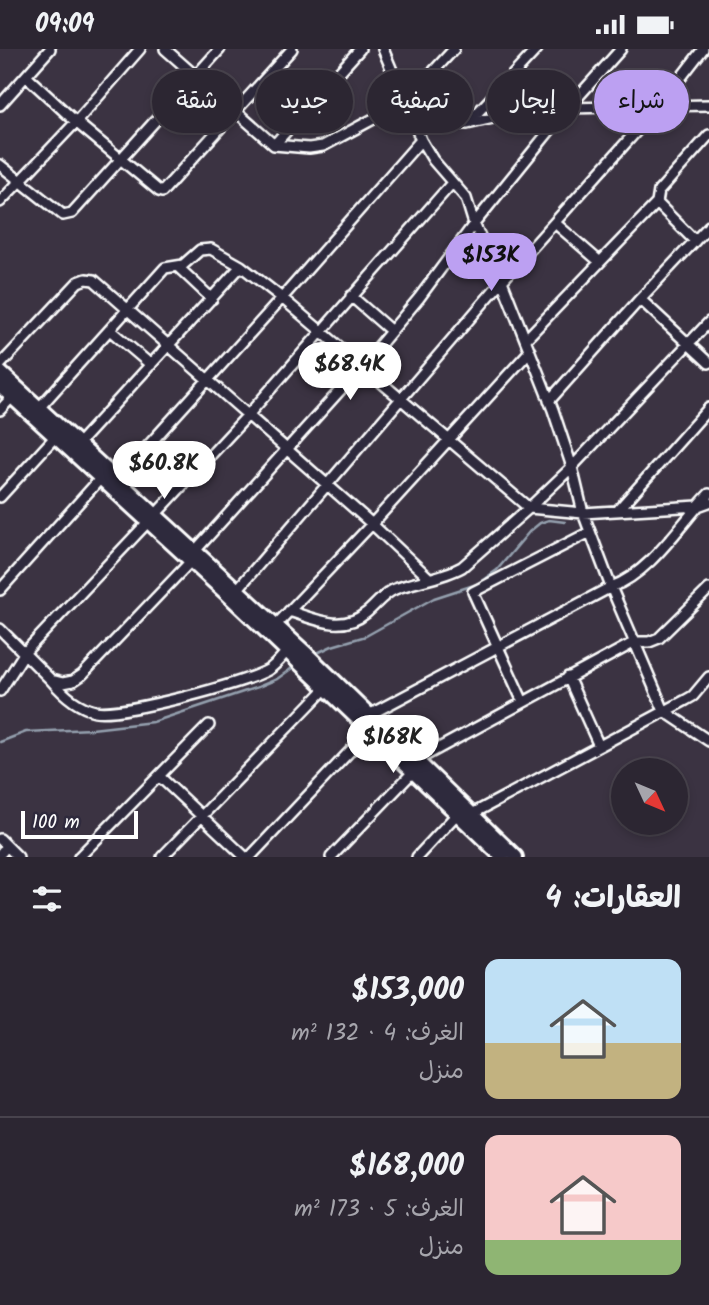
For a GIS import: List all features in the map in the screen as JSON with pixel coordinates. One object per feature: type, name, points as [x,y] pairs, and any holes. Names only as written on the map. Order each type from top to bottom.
[{"type":"main road","points":[[0,372],[117,480],[151,519]]},
{"type":"main road","points":[[0,386],[100,479],[151,519],[287,651],[307,662],[369,715],[457,814],[500,856]]},
{"type":"main road","points":[[192,557],[236,590],[275,626],[326,688],[370,730],[472,814],[516,857]]},
{"type":"street","points":[[0,105],[50,49]]},
{"type":"street","points":[[0,202],[140,49]]},
{"type":"street","points":[[165,49],[191,70]]},
{"type":"street","points":[[201,70],[220,49]]},
{"type":"street","points":[[242,103],[292,49]]},
{"type":"street","points":[[274,145],[360,49]]},
{"type":"street","points":[[383,49],[392,70]]},
{"type":"street","points":[[435,70],[454,49]]},
{"type":"street","points":[[473,118],[537,49]]},
{"type":"street","points":[[580,95],[621,49]]},
{"type":"street","points":[[687,70],[703,49]]},
{"type":"street","points":[[26,76],[76,122],[162,192],[215,133]]},
{"type":"street","points":[[689,105],[709,105]]},
{"type":"street","points":[[242,116],[274,145],[309,148],[323,146],[367,123]]},
{"type":"street","points":[[0,165],[63,215],[67,215],[72,213],[152,124]]},
{"type":"street","points":[[418,133],[433,160],[466,198],[474,224],[502,281],[549,401],[572,467],[583,513],[611,587],[664,711],[709,741]]},
{"type":"street","points":[[51,680],[63,683],[82,675],[192,557],[363,365],[548,133]]},
{"type":"street","points":[[236,590],[502,281],[635,133]]},
{"type":"street","points":[[526,339],[657,203],[659,191],[709,135]]},
{"type":"street","points":[[117,480],[421,140]]},
{"type":"street","points":[[0,691],[24,652],[248,415],[452,183]]},
{"type":"street","points":[[657,203],[695,241]]},
{"type":"street","points":[[555,223],[600,262]]},
{"type":"street","points":[[549,401],[709,226]]},
{"type":"street","points":[[39,408],[165,268],[183,265],[205,248],[241,266],[282,298],[529,508],[583,513],[698,506],[709,502]]},
{"type":"street","points":[[177,266],[212,299]]},
{"type":"street","points":[[78,444],[241,266]]},
{"type":"street","points":[[0,365],[78,282],[94,280],[288,449],[428,577]]},
{"type":"street","points":[[351,296],[391,331]]},
{"type":"street","points":[[640,299],[709,363]]},
{"type":"street","points":[[289,611],[326,623],[346,623],[366,614],[391,591],[428,577],[453,572],[461,567],[572,467],[709,322]]},
{"type":"street","points":[[110,331],[151,365]]},
{"type":"street","points":[[275,626],[450,441],[530,351]]},
{"type":"street","points":[[0,410],[12,397]]},
{"type":"street","points":[[619,509],[709,408]]},
{"type":"street","points":[[0,497],[55,437]]},
{"type":"street","points":[[0,590],[100,479]]},
{"type":"street","points":[[369,715],[624,582],[639,572],[709,494]]},
{"type":"street","points":[[523,702],[473,592],[590,531]]},
{"type":"street","points":[[331,857],[415,766],[568,677],[635,642],[649,642],[659,638],[709,589]]},
{"type":"street","points":[[0,629],[62,692],[95,711],[121,710],[175,699],[247,678],[270,669],[287,651]]},
{"type":"street","points":[[568,677],[599,745]]},
{"type":"street","points":[[472,814],[693,695],[709,677]]},
{"type":"street","points":[[162,857],[326,688]]},
{"type":"street","points":[[84,855],[209,725]]},
{"type":"street","points":[[159,776],[247,857],[370,730]]},
{"type":"street","points":[[417,857],[457,814]]},
{"type":"street","points":[[0,854],[4,843],[18,857]]},
{"type":"waterway","points":[[313,655],[366,636],[434,598],[477,584],[497,570],[540,523],[549,520],[565,522]]},
{"type":"waterway","points":[[0,742],[26,732],[92,729],[153,722],[258,687],[277,679],[295,666]]}]
